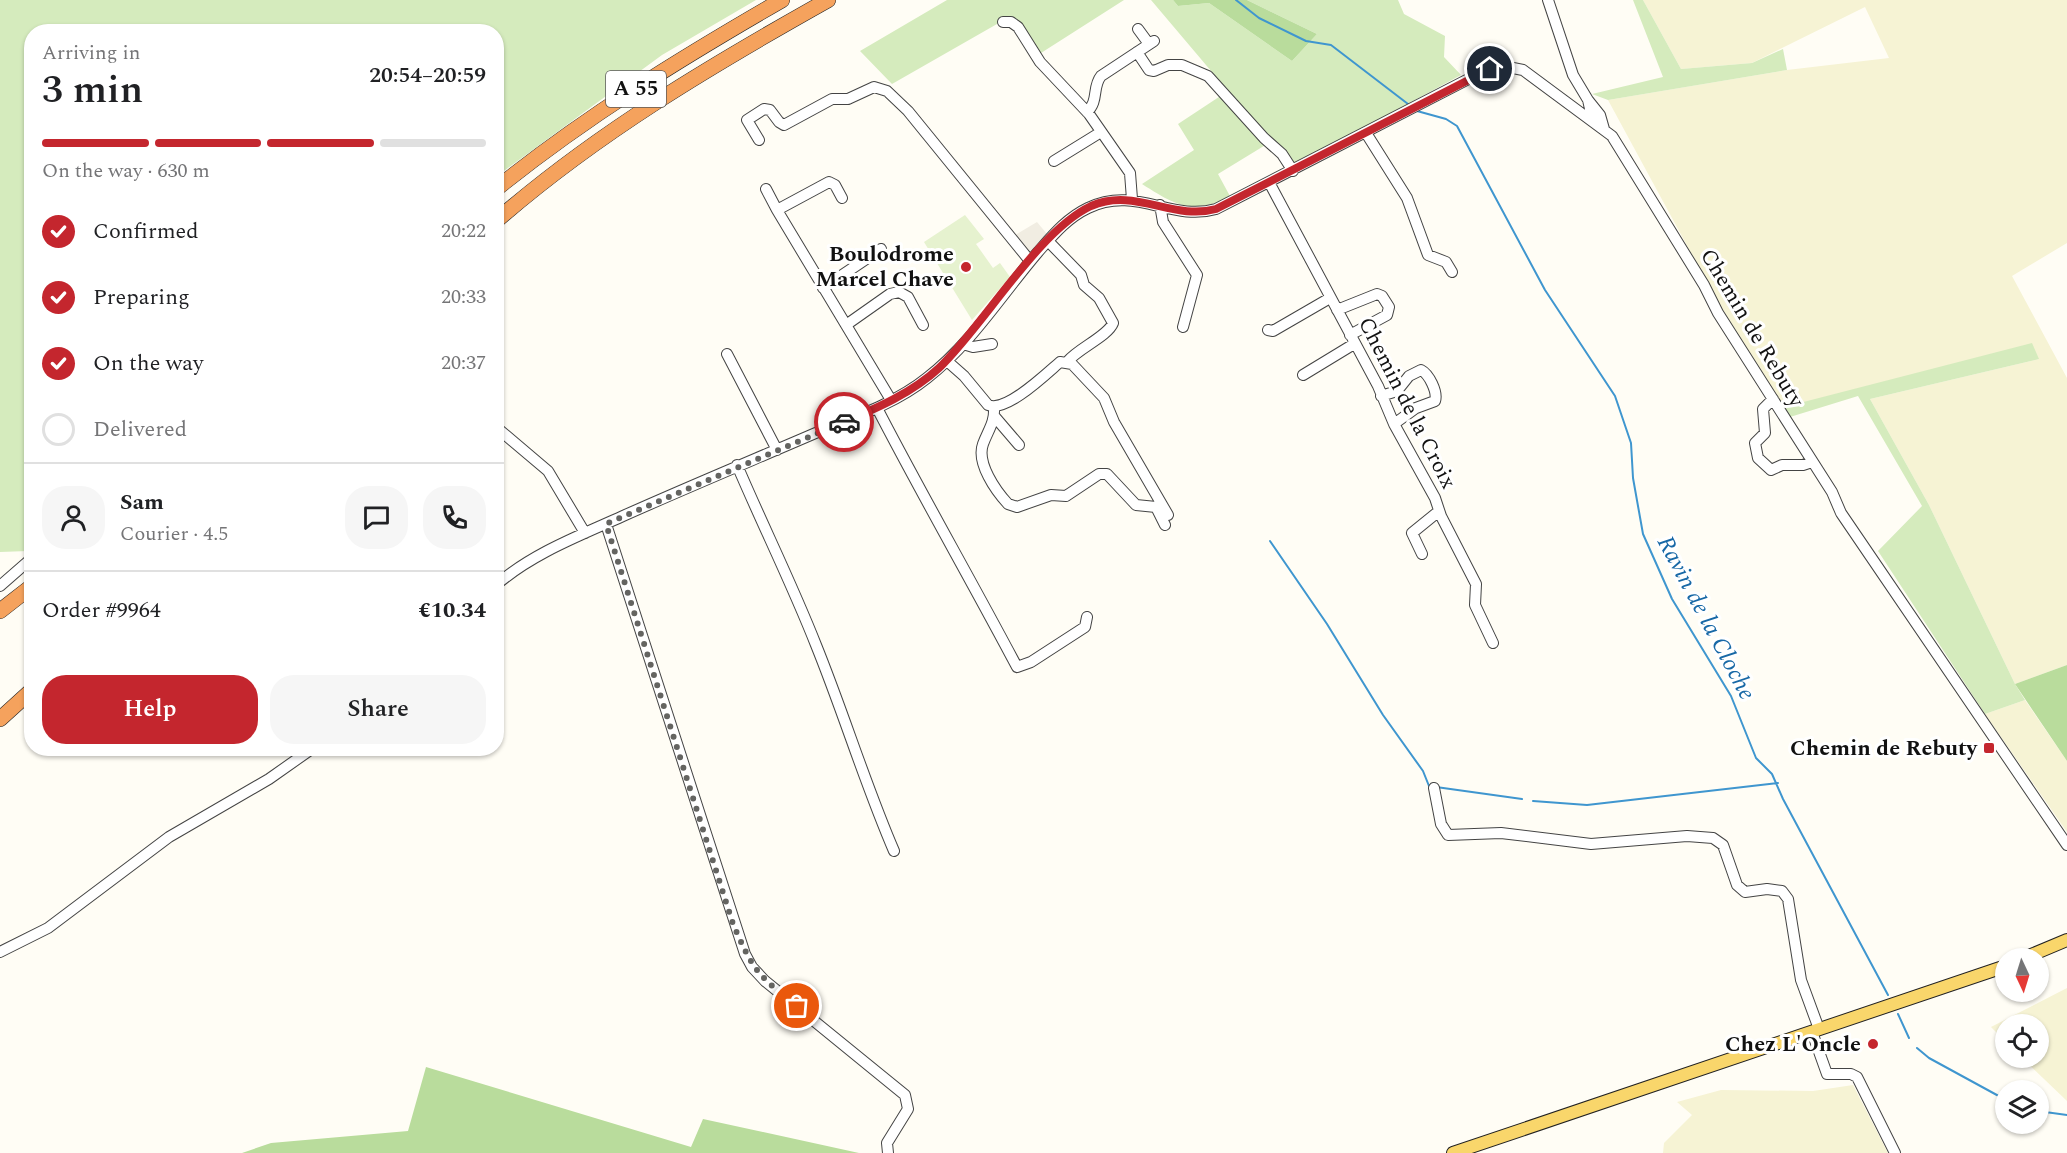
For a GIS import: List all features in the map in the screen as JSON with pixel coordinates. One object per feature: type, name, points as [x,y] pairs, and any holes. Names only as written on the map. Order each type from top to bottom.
[{"type":"highway","name":"A 55","points":[[504,183],[597,115],[677,62],[782,0]]},
{"type":"highway","name":"A 55","points":[[504,214],[563,165],[607,134],[690,80],[828,0]]},
{"type":"highway","points":[[0,611],[24,592]]},
{"type":"highway","points":[[0,622],[24,604]]},
{"type":"highway","points":[[0,708],[24,691]]},
{"type":"highway","points":[[0,719],[24,697]]},
{"type":"main road","points":[[2049,948],[2067,940]]},
{"type":"main road","points":[[2049,951],[2067,946]]},
{"type":"main road","points":[[1454,1153],[1995,970]]},
{"type":"street","name":"Chemin de Rebuty","points":[[1548,0],[1573,75],[1600,115],[1604,129],[1619,145],[1704,285],[1718,313],[1832,492],[1841,513],[2067,845]]},
{"type":"street","points":[[1003,22],[1011,22],[1018,27],[1040,62],[1087,112],[1130,173],[1132,199]]},
{"type":"street","points":[[1087,112],[1095,103],[1098,78],[1151,43],[1138,29]]},
{"type":"street","points":[[1137,52],[1149,70],[1154,71],[1168,64],[1182,65],[1214,80],[1264,138],[1282,154],[1293,171]]},
{"type":"street","points":[[504,579],[538,555],[737,465],[877,408],[921,383],[963,344],[1048,241],[1070,219],[1090,207],[1112,200],[1132,199],[1185,212],[1209,211],[1270,184],[1484,71],[1503,66],[1527,73],[1604,129]]},
{"type":"street","points":[[759,140],[747,120],[764,109],[772,111],[780,124],[786,125],[832,99],[848,99],[874,87],[881,88],[908,111],[1030,261]]},
{"type":"street","name":"Chemin de Rebuty","points":[[1588,100],[1593,122]]},
{"type":"street","points":[[1054,161],[1101,132]]},
{"type":"street","points":[[1366,133],[1407,198],[1428,255],[1446,262],[1452,272]]},
{"type":"street","points":[[777,210],[827,182],[835,184],[842,198]]},
{"type":"street","name":"Chemin de la Croix","points":[[1270,184],[1382,396],[1394,424],[1436,498],[1439,511],[1476,584],[1476,609],[1493,643]]},
{"type":"street","points":[[766,189],[891,400]]},
{"type":"street","points":[[1160,205],[1160,217],[1197,275],[1183,327]]},
{"type":"street","points":[[1048,241],[1081,275],[1084,285],[1099,298],[1113,323],[1109,330],[1077,351],[1068,361],[1060,362],[994,412],[981,453],[985,469],[1008,504],[1017,507],[1051,495],[1066,496],[1099,474],[1107,474],[1136,505],[1156,507],[1166,520],[1114,422],[1104,398],[1068,361]]},
{"type":"street","points":[[823,288],[881,249]]},
{"type":"street","points":[[844,323],[895,285]]},
{"type":"street","points":[[844,323],[890,294],[898,292],[908,297],[923,325]]},
{"type":"street","points":[[1303,375],[1387,315],[1389,308],[1382,296],[1377,294],[1337,310]]},
{"type":"street","points":[[1268,330],[1273,331],[1330,298]]},
{"type":"street","points":[[963,344],[973,347],[992,344]]},
{"type":"street","points":[[727,354],[777,450]]},
{"type":"street","points":[[947,361],[964,376],[1019,445]]},
{"type":"street","points":[[1382,396],[1397,391],[1409,376],[1421,370],[1426,373],[1436,393],[1435,401],[1416,408],[1394,424]]},
{"type":"street","points":[[1773,399],[1763,409],[1765,433],[1755,443],[1758,458],[1771,470],[1787,465],[1803,465],[1812,462]]},
{"type":"street","points":[[877,408],[958,562],[1017,667],[1031,662],[1085,627],[1087,617]]},
{"type":"street","points":[[504,434],[548,471],[585,533]]},
{"type":"street","points":[[737,465],[815,642],[846,719],[868,792],[894,851]]},
{"type":"street","points":[[1422,554],[1412,533],[1439,511]]},
{"type":"street","points":[[606,524],[733,924],[745,954],[765,981],[905,1095],[908,1109],[887,1143],[888,1153]]},
{"type":"street","points":[[0,586],[24,565]]},
{"type":"street","points":[[0,952],[48,928],[151,849],[303,756]]},
{"type":"street","points":[[1434,788],[1442,830],[1450,836],[1501,833],[1591,844],[1688,836],[1713,838],[1723,845],[1737,885],[1745,892],[1767,889],[1782,891],[1788,899],[1801,980],[1827,1074],[1851,1074],[1857,1077],[1895,1153]]},
{"type":"shaded area","points":[[1643,0],[2067,0],[2067,243],[2012,276],[2067,378],[2067,665],[2015,684],[1929,505],[1870,399],[2039,359],[1784,407],[1716,299],[1608,100],[1787,70],[1889,58],[1865,7],[1752,63],[1681,69]]},
{"type":"shaded area","points":[[1037,222],[1047,234],[1030,257],[1012,237]]},
{"type":"shaded area","points":[[2025,700],[2067,761],[2067,832],[1985,714]]},
{"type":"shaded area","points":[[2067,988],[2067,1101],[2049,1084],[2049,1080],[2045,1080],[2032,1068],[2049,1068],[2049,1014],[2016,1014],[2040,1002],[2049,1002],[2049,997]]},
{"type":"shaded area","points":[[1853,1085],[1888,1153],[1663,1153],[1664,1143],[1692,1115],[1677,1102],[1721,1090],[1813,1091]]},
{"type":"green space","points":[[0,0],[756,0],[662,55],[504,171],[504,24],[24,24],[24,551],[0,552]]},
{"type":"green space","points":[[947,0],[1124,0],[1041,53],[1011,16],[892,84],[860,51]]},
{"type":"green space","points":[[1151,0],[1173,0],[1178,6],[1209,3],[1292,61],[1317,34],[1247,0],[1398,0],[1404,14],[1445,36],[1444,57],[1461,75],[1293,166],[1272,141],[1218,174],[1231,198],[1204,205],[1184,205],[1165,198],[1142,184],[1194,150],[1178,124],[1228,91]]},
{"type":"green space","points":[[1173,0],[1247,0],[1317,34],[1292,61],[1209,3],[1178,6]]},
{"type":"green space","points":[[1633,0],[1643,0],[1681,69],[1752,63],[1783,49],[1787,70],[1608,100],[1592,94],[1663,77]]},
{"type":"green space","name":"Boulodrome Marcel Chave","points":[[965,215],[984,239],[976,244],[993,268],[1000,263],[1010,277],[972,320],[924,242]]},
{"type":"green space","points":[[2032,343],[2039,359],[1870,399],[1929,505],[2015,684],[2025,700],[1985,714],[1878,551],[1922,506],[1858,396],[1790,417],[1784,407]]},
{"type":"green space","points":[[2067,665],[2067,761],[2015,684]]},
{"type":"green space","points":[[426,1067],[691,1147],[703,1119],[859,1153],[242,1153],[271,1143],[408,1131]]},
{"type":"waterway","name":"Ravin de la Cloche","points":[[1236,0],[1259,18],[1306,41],[1331,45],[1408,104]]},
{"type":"waterway","name":"Ravin de la Cloche","points":[[1417,111],[1446,119],[1457,126],[1545,290],[1615,396],[1631,443],[1633,478],[1643,534],[1672,599],[1731,696],[1756,758],[1772,774],[1783,799],[1888,995]]},
{"type":"waterway","points":[[1270,541],[1327,624],[1383,715],[1423,771],[1429,786]]},
{"type":"waterway","points":[[1533,801],[1587,805],[1778,783]]},
{"type":"waterway","points":[[1436,787],[1522,799]]},
{"type":"waterway","name":"Ravin de la Cloche","points":[[1898,1014],[1909,1038]]},
{"type":"waterway","name":"Ravin de la Cloche","points":[[1917,1048],[1929,1058],[1995,1094]]},
{"type":"waterway","name":"Ravin de la Cloche","points":[[2049,1113],[2067,1115]]},
{"type":"way so far","points":[[797,1006],[765,981],[752,967],[733,924],[606,524],[737,465],[844,422]]},
{"type":"place","name":"Boulodrome Marcel Chave","points":[[966,267]]},
{"type":"place","name":"Chemin de Rebuty","points":[[1989,748]]},
{"type":"place","name":"Chez L'Oncle","points":[[1873,1044]]},
{"type":"route","points":[[844,422],[877,408],[927,379],[963,344],[1052,236],[1070,219],[1090,207],[1120,199],[1142,200],[1193,213],[1225,206],[1490,69]]}]
